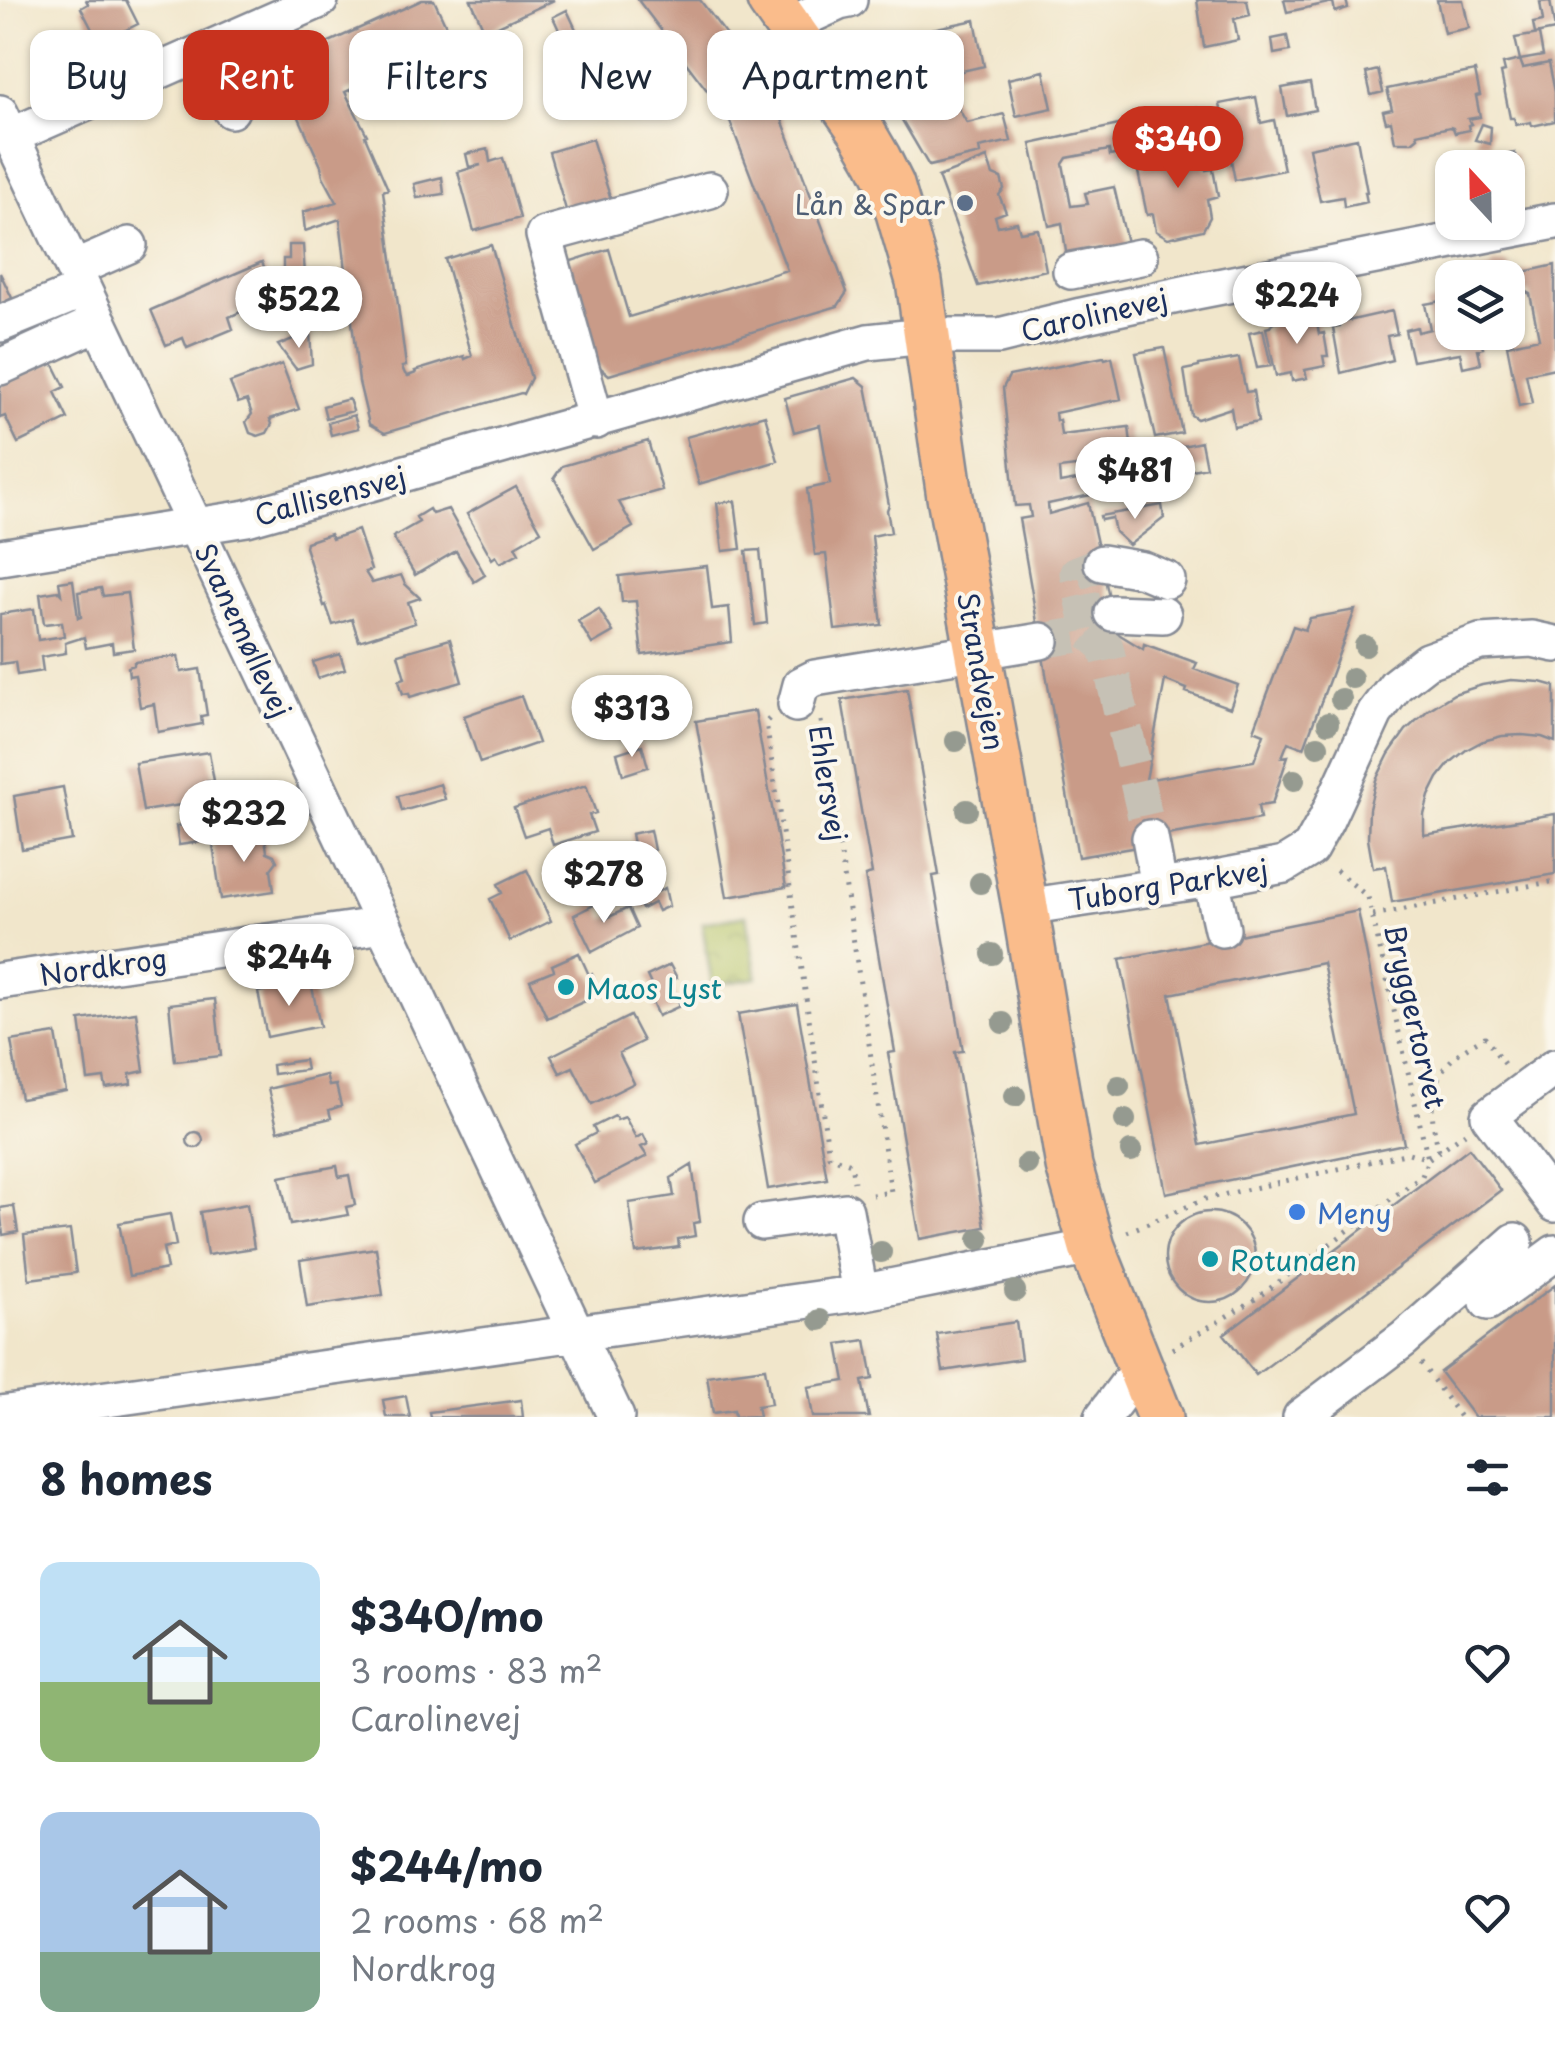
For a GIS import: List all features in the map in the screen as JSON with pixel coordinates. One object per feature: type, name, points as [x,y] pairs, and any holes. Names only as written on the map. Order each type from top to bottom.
[{"type":"main road","name":"Strandvejen","points":[[779,12],[861,130],[891,186],[919,280],[950,498],[1069,1166],[1092,1247],[1160,1417]]},
{"type":"main road","name":"Strandvejen","points":[[1139,1369],[1194,1417]]},
{"type":"street","points":[[252,30],[320,0]]},
{"type":"street","points":[[779,12],[848,0]]},
{"type":"street","points":[[5,125],[183,59]]},
{"type":"street","name":"Svanemøllevej","points":[[5,125],[616,1417]]},
{"type":"street","points":[[596,421],[544,235],[710,190]]},
{"type":"street","name":"Carolinevej","points":[[925,336],[999,336],[1555,220]]},
{"type":"street","points":[[0,324],[78,280],[129,245]]},
{"type":"street","points":[[1071,270],[1140,257]]},
{"type":"street","points":[[0,368],[98,322]]},
{"type":"street","name":"Callisensvej","points":[[0,557],[247,518],[868,342],[925,336]]},
{"type":"street","points":[[1102,562],[1143,570],[1167,580]]},
{"type":"street","points":[[1113,612],[1163,615]]},
{"type":"street","points":[[1310,849],[1375,713],[1396,685],[1428,661],[1480,642],[1532,639],[1555,644]]},
{"type":"street","points":[[796,704],[801,685],[815,678],[1041,640]]},
{"type":"street","points":[[1150,838],[1159,886]]},
{"type":"street","name":"Tuborg Parkvej","points":[[1025,907],[1211,879],[1284,864],[1310,849]]},
{"type":"street","points":[[1211,879],[1222,929]]},
{"type":"street","name":"Nordkrog","points":[[0,981],[384,926]]},
{"type":"street","points":[[1555,1067],[1489,1116],[1555,1204]]},
{"type":"street","points":[[762,1222],[845,1210],[860,1293]]},
{"type":"street","points":[[1301,1417],[1404,1339],[1515,1241]]},
{"type":"street","points":[[0,1414],[860,1293],[1092,1247]]},
{"type":"street","points":[[1488,1302],[1555,1253]]},
{"type":"street","points":[[1103,1417],[1139,1369]]},
{"type":"path","name":"Ehlersvej","points":[[796,704],[820,713],[890,1192],[857,1198],[850,1164],[830,1156],[766,722],[781,708],[796,704]]},
{"type":"path","name":"Bryggertorvet","points":[[1310,849],[1368,897],[1428,1159]]},
{"type":"path","points":[[1373,915],[1555,881]]},
{"type":"path","points":[[1438,1151],[1432,1098],[1436,1082],[1442,1068],[1467,1046],[1485,1037],[1524,1090]]},
{"type":"path","points":[[1139,1369],[1254,1300],[1422,1176],[1428,1159],[1489,1116]]},
{"type":"path","points":[[1092,1247],[1205,1199],[1410,1153],[1428,1159]]},
{"type":"path","points":[[1404,1339],[1460,1417]]},
{"type":"green space","points":[[746,915],[757,978],[712,985],[702,923]]},
{"type":"building","points":[[86,0],[126,0],[138,24],[126,30],[92,30],[81,8],[88,4]]},
{"type":"building","points":[[422,0],[434,0],[448,30],[356,30]]},
{"type":"building","points":[[471,0],[554,0],[489,30],[484,30]]},
{"type":"building","points":[[638,0],[700,0],[723,30],[707,30],[707,90],[687,64],[687,30],[661,30]]},
{"type":"building","points":[[1197,0],[1247,0],[1250,15],[1234,19],[1238,40],[1204,47]]},
{"type":"building","points":[[1284,0],[1346,0],[1348,8],[1335,12],[1333,2],[1287,12]]},
{"type":"building","points":[[1437,0],[1463,0],[1469,28],[1444,33]]},
{"type":"building","points":[[1550,1],[1555,30],[1535,34],[1533,23],[1543,21],[1540,2]]},
{"type":"building","points":[[567,10],[576,30],[559,30],[553,17]]},
{"type":"building","points":[[975,20],[984,66],[964,71],[964,30],[927,30]]},
{"type":"building","points":[[349,33],[349,90],[345,92],[349,120],[359,120],[388,189],[383,191],[405,374],[472,356],[445,259],[491,245],[531,378],[523,394],[385,433],[369,424],[359,382],[340,219],[305,231],[303,212],[337,202],[300,120],[329,120],[329,42]]},
{"type":"building","points":[[1539,34],[1543,56],[1520,60],[1515,38]]},
{"type":"building","points":[[1287,36],[1290,51],[1274,54],[1272,39]]},
{"type":"building","points":[[1520,60],[1523,68],[1549,63],[1555,121],[1516,125],[1514,118],[1510,118],[1501,73],[1505,72],[1503,64]]},
{"type":"building","points":[[1378,70],[1383,92],[1371,95],[1366,73]]},
{"type":"building","points":[[1044,71],[1052,108],[1016,116],[1008,79]]},
{"type":"building","points":[[1475,71],[1480,117],[1468,119],[1469,130],[1455,133],[1450,127],[1417,134],[1412,142],[1395,142],[1391,121],[1386,122],[1383,111],[1392,109],[1387,89]]},
{"type":"building","points":[[1310,83],[1315,110],[1287,116],[1282,88]]},
{"type":"building","points":[[1256,97],[1261,123],[1274,120],[1284,170],[1235,180],[1220,104]]},
{"type":"building","points":[[1197,108],[1203,135],[1110,156],[1109,150],[1067,158],[1063,164],[1071,206],[1088,204],[1085,193],[1114,187],[1128,247],[1107,251],[1105,245],[1066,252],[1062,223],[1049,226],[1031,144]]},
{"type":"building","points":[[1004,114],[1011,141],[979,148],[980,154],[929,166],[902,120],[964,118],[967,123]]},
{"type":"building","points":[[729,120],[782,120],[847,292],[838,306],[609,375],[595,363],[565,263],[609,249],[629,317],[787,270]]},
{"type":"building","points":[[1482,124],[1491,127],[1490,144],[1475,140]]},
{"type":"building","points":[[1357,138],[1367,202],[1344,207],[1343,197],[1320,201],[1309,148]]},
{"type":"building","points":[[592,139],[613,206],[569,220],[549,152]]},
{"type":"building","points":[[1200,143],[1206,170],[1213,169],[1218,196],[1207,199],[1210,217],[1203,230],[1168,238],[1156,231],[1153,214],[1147,215],[1137,167],[1158,163],[1156,153]]},
{"type":"building","points":[[1222,148],[1226,163],[1210,166],[1207,152]]},
{"type":"building","points":[[488,149],[490,162],[503,158],[520,218],[474,231],[458,172],[481,165],[469,167],[466,154]]},
{"type":"building","points":[[987,158],[1004,189],[999,195],[1006,212],[995,216],[998,226],[1017,222],[1020,232],[1038,229],[1046,270],[978,286],[938,177]]},
{"type":"building","points":[[442,177],[444,194],[417,198],[414,184]]},
{"type":"building","points":[[289,245],[303,245],[305,275],[283,276],[283,259],[289,259]]},
{"type":"building","points":[[262,262],[268,276],[262,279],[270,299],[229,317],[233,329],[187,348],[183,338],[166,345],[151,310]]},
{"type":"building","points":[[1555,265],[1555,368],[1526,374],[1532,403],[1519,406],[1508,350],[1525,350],[1525,341],[1539,338],[1530,294],[1526,292],[1525,272]]},
{"type":"building","points":[[0,273],[12,298],[0,304]]},
{"type":"building","points":[[1435,302],[1435,350],[1478,350],[1481,363],[1463,367],[1460,353],[1412,361],[1405,330],[1430,329],[1425,304]]},
{"type":"building","points":[[1392,311],[1397,334],[1387,336],[1392,360],[1341,373],[1333,328],[1340,327],[1339,323]]},
{"type":"building","points":[[1316,318],[1319,334],[1324,333],[1328,356],[1323,356],[1325,366],[1305,370],[1307,378],[1292,381],[1291,373],[1276,376],[1266,328],[1273,322]]},
{"type":"building","points":[[1263,330],[1271,366],[1257,368],[1249,333]]},
{"type":"building","points":[[310,332],[312,364],[296,369],[278,345]]},
{"type":"building","points":[[1164,348],[1182,433],[1155,438],[1136,353]]},
{"type":"building","points":[[1112,357],[1121,399],[1055,413],[1056,421],[1059,420],[1061,435],[1129,427],[1133,460],[1059,469],[1060,483],[1140,469],[1143,484],[1048,504],[1049,514],[1088,503],[1117,633],[1143,649],[1144,644],[1197,663],[1194,669],[1238,685],[1230,708],[1165,680],[1146,780],[1254,761],[1264,734],[1254,730],[1293,626],[1305,630],[1310,618],[1355,610],[1304,748],[1288,742],[1282,757],[1288,756],[1272,804],[1258,806],[1260,819],[1150,838],[1143,846],[1078,857],[1019,519],[1031,517],[1029,505],[1015,506],[1003,388],[1009,376]]},
{"type":"building","points":[[1239,358],[1246,392],[1253,391],[1258,422],[1234,427],[1231,408],[1197,419],[1191,415],[1184,370]]},
{"type":"building","points":[[52,361],[65,387],[55,392],[68,419],[18,443],[5,416],[0,418],[0,385]]},
{"type":"building","points":[[282,364],[299,409],[270,419],[272,424],[267,433],[250,433],[246,422],[252,414],[247,400],[238,403],[230,383]]},
{"type":"building","points":[[856,378],[866,386],[891,532],[872,536],[882,625],[835,630],[826,554],[815,555],[807,489],[830,484],[820,425],[794,432],[785,398]]},
{"type":"building","points":[[349,399],[353,411],[326,418],[323,406]]},
{"type":"building","points":[[354,415],[358,428],[331,435],[328,423]]},
{"type":"building","points":[[765,415],[778,461],[699,484],[686,437]]},
{"type":"building","points":[[648,441],[662,490],[619,502],[633,527],[594,549],[554,478],[562,466]]},
{"type":"building","points":[[1201,442],[1206,467],[1179,473],[1173,448]]},
{"type":"building","points":[[516,487],[541,531],[515,546],[519,553],[500,563],[496,556],[492,559],[467,514]]},
{"type":"building","points":[[735,501],[741,549],[723,551],[717,503]]},
{"type":"building","points":[[1162,505],[1164,518],[1129,545],[1115,532],[1112,518],[1101,520],[1100,516]]},
{"type":"building","points":[[429,509],[432,514],[448,509],[485,575],[474,582],[456,551],[415,575],[393,537],[419,522],[416,517]]},
{"type":"building","points":[[358,530],[371,570],[365,572],[372,583],[401,575],[420,598],[408,602],[415,623],[359,641],[352,619],[333,625],[305,547],[306,542],[330,534],[332,539]]},
{"type":"building","points":[[760,550],[767,623],[755,625],[746,551]]},
{"type":"building","points":[[707,566],[712,609],[729,607],[732,642],[642,655],[636,601],[622,602],[619,576]]},
{"type":"building","points":[[73,580],[78,618],[78,592],[101,588],[103,596],[127,593],[134,649],[113,652],[112,643],[86,648],[84,637],[65,643],[66,653],[41,657],[43,671],[17,675],[15,662],[0,664],[0,614],[34,609],[38,640],[64,636],[62,622],[44,624],[40,594],[61,594],[59,582]]},
{"type":"building","points":[[599,609],[613,632],[592,644],[578,621]]},
{"type":"building","points":[[450,639],[462,682],[410,697],[409,693],[403,694],[399,680],[405,678],[398,654]]},
{"type":"building","points":[[340,654],[345,669],[318,678],[313,662]]},
{"type":"building","points":[[178,656],[181,672],[200,669],[207,715],[201,716],[202,724],[158,732],[154,704],[140,707],[135,675],[129,676],[128,667],[134,662]]},
{"type":"building","points":[[1511,680],[1555,686],[1555,742],[1542,737],[1502,736],[1466,750],[1450,763],[1429,796],[1424,835],[1555,814],[1555,874],[1392,902],[1386,866],[1373,868],[1368,839],[1369,809],[1376,780],[1389,754],[1406,730],[1454,694]]},
{"type":"building","points":[[907,689],[939,875],[933,876],[963,1051],[955,1052],[985,1227],[920,1239],[888,1053],[895,1052],[865,876],[872,874],[842,700]]},
{"type":"building","points":[[521,696],[538,743],[480,763],[464,716]]},
{"type":"building","points":[[755,711],[786,887],[727,897],[696,721]]},
{"type":"building","points":[[642,745],[648,767],[623,775],[617,753]]},
{"type":"building","points":[[209,752],[214,781],[203,782],[205,801],[143,811],[135,763]]},
{"type":"building","points":[[440,784],[445,799],[402,811],[398,796]]},
{"type":"building","points":[[586,785],[596,813],[589,815],[595,832],[553,845],[548,828],[524,836],[514,808]]},
{"type":"building","points":[[63,787],[72,840],[22,849],[14,796]]},
{"type":"building","points":[[205,822],[208,841],[179,845],[176,826]]},
{"type":"building","points":[[264,830],[267,852],[277,861],[271,869],[274,891],[221,899],[212,838]]},
{"type":"building","points":[[650,830],[654,850],[635,854],[631,834]]},
{"type":"building","points":[[527,870],[551,921],[510,941],[490,899],[502,893],[498,884]]},
{"type":"building","points":[[665,888],[669,906],[658,911],[654,903],[642,909],[638,901]]},
{"type":"building","points":[[598,903],[605,919],[628,908],[637,928],[592,952],[574,915]]},
{"type":"building","points":[[1358,911],[1404,1144],[1166,1193],[1120,959]],"holes":[[[1323,963],[1354,1114],[1200,1145],[1170,994]]]},
{"type":"building","name":"Maos Lyst","points":[[579,953],[601,994],[547,1018],[530,980]]},
{"type":"building","points":[[670,965],[677,978],[669,982],[680,1006],[658,1016],[647,992],[653,989],[647,976]]},
{"type":"building","points":[[311,982],[320,1026],[267,1037],[258,992]]},
{"type":"building","points":[[215,999],[221,1056],[175,1061],[169,1004]]},
{"type":"building","points":[[797,1004],[827,1179],[768,1189],[738,1014]]},
{"type":"building","points":[[136,1012],[144,1071],[130,1074],[131,1084],[106,1088],[104,1078],[88,1080],[80,1020]]},
{"type":"building","points":[[630,1016],[643,1041],[619,1053],[634,1083],[592,1104],[573,1067],[560,1073],[551,1056]]},
{"type":"building","points":[[56,1034],[66,1091],[21,1099],[11,1041]]},
{"type":"building","points":[[304,1060],[306,1070],[273,1074],[272,1065]]},
{"type":"building","points":[[326,1075],[329,1086],[336,1085],[341,1106],[329,1110],[331,1118],[278,1131],[268,1089]]},
{"type":"building","points":[[615,1116],[617,1120],[625,1117],[636,1138],[643,1134],[648,1144],[641,1147],[647,1156],[595,1183],[575,1144],[596,1133],[593,1127]]},
{"type":"building","points":[[195,1132],[203,1140],[195,1148],[187,1140]]},
{"type":"building","points":[[1469,1148],[1501,1190],[1256,1375],[1224,1334]]},
{"type":"building","points":[[692,1165],[700,1222],[693,1223],[695,1236],[678,1239],[679,1247],[636,1253],[629,1203],[674,1196],[671,1178]]},
{"type":"building","points":[[337,1166],[339,1177],[349,1175],[355,1205],[346,1207],[348,1215],[290,1225],[280,1177]]},
{"type":"building","points":[[247,1204],[254,1248],[207,1255],[200,1212]]},
{"type":"building","points":[[14,1206],[18,1232],[3,1235],[0,1208]]},
{"type":"building","name":"Rotunden","points":[[1210,1212],[1227,1215],[1242,1225],[1252,1240],[1252,1274],[1242,1289],[1227,1299],[1210,1302],[1193,1299],[1178,1289],[1168,1274],[1165,1257],[1168,1240],[1178,1225],[1193,1215]]},
{"type":"building","points":[[170,1214],[176,1245],[163,1248],[167,1269],[129,1276],[119,1223]]},
{"type":"building","points":[[70,1230],[76,1273],[29,1279],[24,1235]]},
{"type":"building","points":[[376,1248],[383,1295],[307,1307],[300,1260]]},
{"type":"building","points":[[1555,1285],[1555,1417],[1474,1417],[1440,1372]]},
{"type":"building","points":[[1016,1322],[1021,1359],[943,1371],[937,1334]]},
{"type":"building","points":[[866,1340],[873,1379],[862,1381],[869,1417],[813,1417],[808,1387],[845,1381],[838,1344]]},
{"type":"building","points":[[765,1368],[771,1404],[757,1406],[759,1416],[735,1417],[734,1410],[713,1413],[707,1376]]},
{"type":"building","points":[[406,1396],[410,1417],[386,1417],[383,1400]]},
{"type":"building","points":[[521,1400],[523,1417],[430,1417],[429,1412]]},
{"type":"tunnel","points":[[1041,641],[1090,633],[1077,573],[1102,563]]},
{"type":"tunnel","points":[[1090,633],[1106,647],[1150,838]]},
{"type":"place","name":"Lån & Spar","points":[[965,203]]},
{"type":"place","name":"Maos Lyst","points":[[566,987]]},
{"type":"place","name":"Meny","points":[[1297,1212]]},
{"type":"place","name":"Rotunden","points":[[1210,1259]]}]
